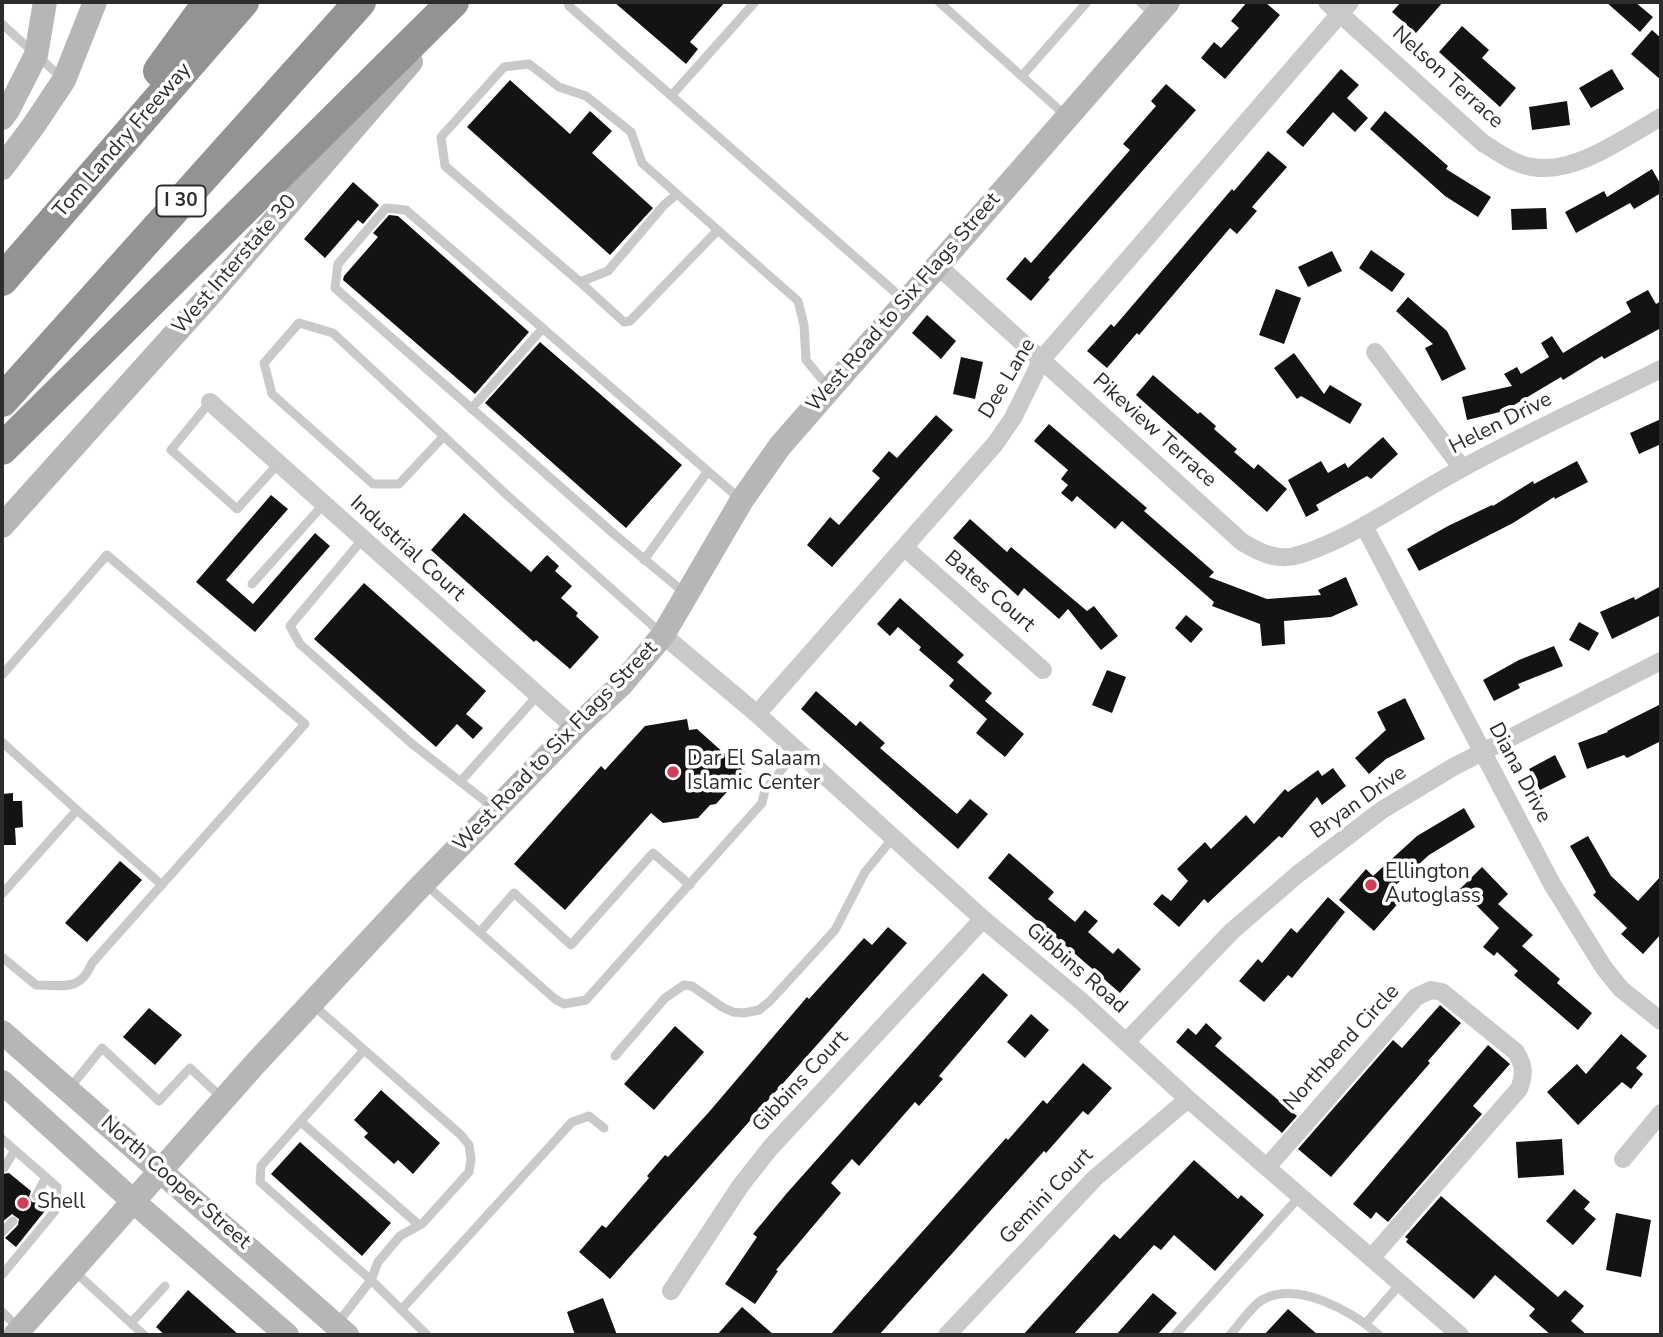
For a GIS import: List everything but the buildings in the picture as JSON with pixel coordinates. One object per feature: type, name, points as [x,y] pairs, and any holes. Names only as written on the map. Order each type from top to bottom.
[{"type":"highway","points":[[32,245],[209,2]]},
{"type":"highway","name":"Tom Landry Freeway","points":[[2,280],[243,2]]},
{"type":"highway","name":"I 30","points":[[2,401],[360,2]]},
{"type":"highway","points":[[2,449],[453,2]]},
{"type":"main road","points":[[2,118],[9,110],[36,55],[45,2]]},
{"type":"main road","points":[[2,167],[64,80],[95,2]]},
{"type":"main road","name":"West Interstate 30","points":[[2,526],[217,286],[464,2]]},
{"type":"main road","name":"West Road to Six Flags Street","points":[[17,1332],[311,1004],[424,883],[575,728],[621,685],[663,635],[742,500],[780,446],[1067,117],[1154,6]]},
{"type":"main road","name":"North Cooper Street","points":[[2,1032],[342,1331]]},
{"type":"main road","name":"North Cooper Street","points":[[5,1090],[287,1335]]},
{"type":"street","name":"Nelson Terrace","points":[[1339,6],[1483,143],[1510,159],[1531,167],[1555,169],[1579,162],[1661,117]]},
{"type":"street","name":"Dee Lane","points":[[757,714],[995,444],[1013,418],[1042,359],[1339,6]]},
{"type":"street","name":"Pikeview Terrace","points":[[937,265],[1242,542],[1262,554],[1282,558],[1301,555],[1364,526]]},
{"type":"street","points":[[1374,352],[1461,468]]},
{"type":"street","name":"Helen Drive","points":[[1364,526],[1461,468],[1661,369]]},
{"type":"street","name":"Industrial Court","points":[[210,402],[575,728]]},
{"type":"street","name":"Diana Drive","points":[[1364,526],[1552,884],[1604,968],[1621,989],[1661,1021]]},
{"type":"street","name":"Bates Court","points":[[905,548],[1043,670]]},
{"type":"street","name":"Gibbins Road","points":[[663,635],[757,714],[983,919],[1460,1335]]},
{"type":"street","name":"Bryan Drive","points":[[1126,1042],[1231,932],[1298,874],[1382,810],[1455,766],[1661,661]]},
{"type":"street","name":"Gibbins Court","points":[[671,1291],[741,1185],[771,1147],[983,919]]},
{"type":"street","name":"Northbend Circle","points":[[1268,1166],[1416,997],[1431,990],[1442,992],[1516,1052],[1523,1064],[1524,1076],[1519,1088],[1372,1257]]},
{"type":"street","name":"Gemini Court","points":[[947,1335],[1095,1178],[1188,1099]]},
{"type":"street","points":[[1623,1159],[1661,1113]]},
{"type":"lane","points":[[568,2],[569,6],[905,301]]},
{"type":"lane","points":[[672,95],[755,2]]},
{"type":"lane","points":[[939,2],[1067,117]]},
{"type":"lane","points":[[1022,76],[1087,2]]},
{"type":"lane","points":[[2,24],[64,80]]},
{"type":"lane","points":[[718,230],[630,321],[624,321],[445,166],[441,137],[504,67],[529,64],[559,87],[586,96],[631,132],[642,163],[718,230],[798,301],[804,325],[806,360],[830,389]]},
{"type":"lane","points":[[580,282],[608,271],[664,205],[677,194]]},
{"type":"lane","points":[[686,594],[335,288],[338,264],[386,208],[406,209],[742,500]]},
{"type":"lane","points":[[444,436],[398,484],[373,484],[272,394],[264,363],[299,323],[333,333],[663,635]]},
{"type":"lane","points":[[471,409],[542,328]]},
{"type":"lane","points":[[210,402],[171,450],[237,509],[278,464]]},
{"type":"lane","points":[[645,560],[708,471]]},
{"type":"lane","points":[[252,584],[323,505]]},
{"type":"lane","points":[[362,540],[290,626],[300,644],[411,743],[495,810]]},
{"type":"lane","points":[[2,675],[107,555],[304,724],[92,963],[86,978],[74,985],[36,985],[2,957]]},
{"type":"lane","points":[[460,782],[538,695]]},
{"type":"lane","points":[[2,742],[162,885]]},
{"type":"lane","points":[[424,883],[555,999],[564,1004],[586,1000],[596,992],[762,803],[765,790],[797,751]]},
{"type":"lane","points":[[2,894],[77,810]]},
{"type":"lane","points":[[615,1056],[664,998],[684,985],[692,986],[733,1012],[752,1012],[770,1001],[835,930],[865,872],[893,838]]},
{"type":"lane","points":[[480,932],[513,893],[571,945],[653,853],[690,885]]},
{"type":"lane","points":[[311,1004],[461,1135],[469,1145],[471,1159],[468,1172],[419,1225],[400,1236],[378,1262],[371,1280],[342,1331]]},
{"type":"lane","points":[[69,1089],[102,1048],[159,1101],[190,1068],[224,1100]]},
{"type":"lane","points":[[365,1050],[261,1166],[260,1182],[371,1280],[427,1335]]},
{"type":"lane","points":[[401,1310],[572,1122],[589,1116],[604,1128]]},
{"type":"lane","points":[[301,1122],[419,1225]]},
{"type":"lane","points":[[2,1139],[57,1187],[55,1211],[3,1271]]},
{"type":"lane","points":[[4,1168],[15,1150]]},
{"type":"lane","points":[[36,1196],[46,1177]]},
{"type":"lane","points":[[1175,1335],[1301,1195]]},
{"type":"lane","points":[[2,1232],[13,1221]]},
{"type":"lane","points":[[73,1270],[144,1335]]},
{"type":"lane","points":[[1366,1324],[1401,1283]]},
{"type":"lane","points":[[131,1323],[165,1286]]},
{"type":"lane","points":[[1230,1335],[1262,1299],[1286,1294],[1315,1298],[1366,1324],[1379,1335]]},
{"type":"lane","points":[[2,1312],[17,1332]]},
{"type":"place","name":"Dar El Salaam Islamic Center","points":[[673,772]]},
{"type":"place","name":"Ellington Autoglass","points":[[1371,885]]},
{"type":"place","name":"Shell","points":[[23,1203]]}]
